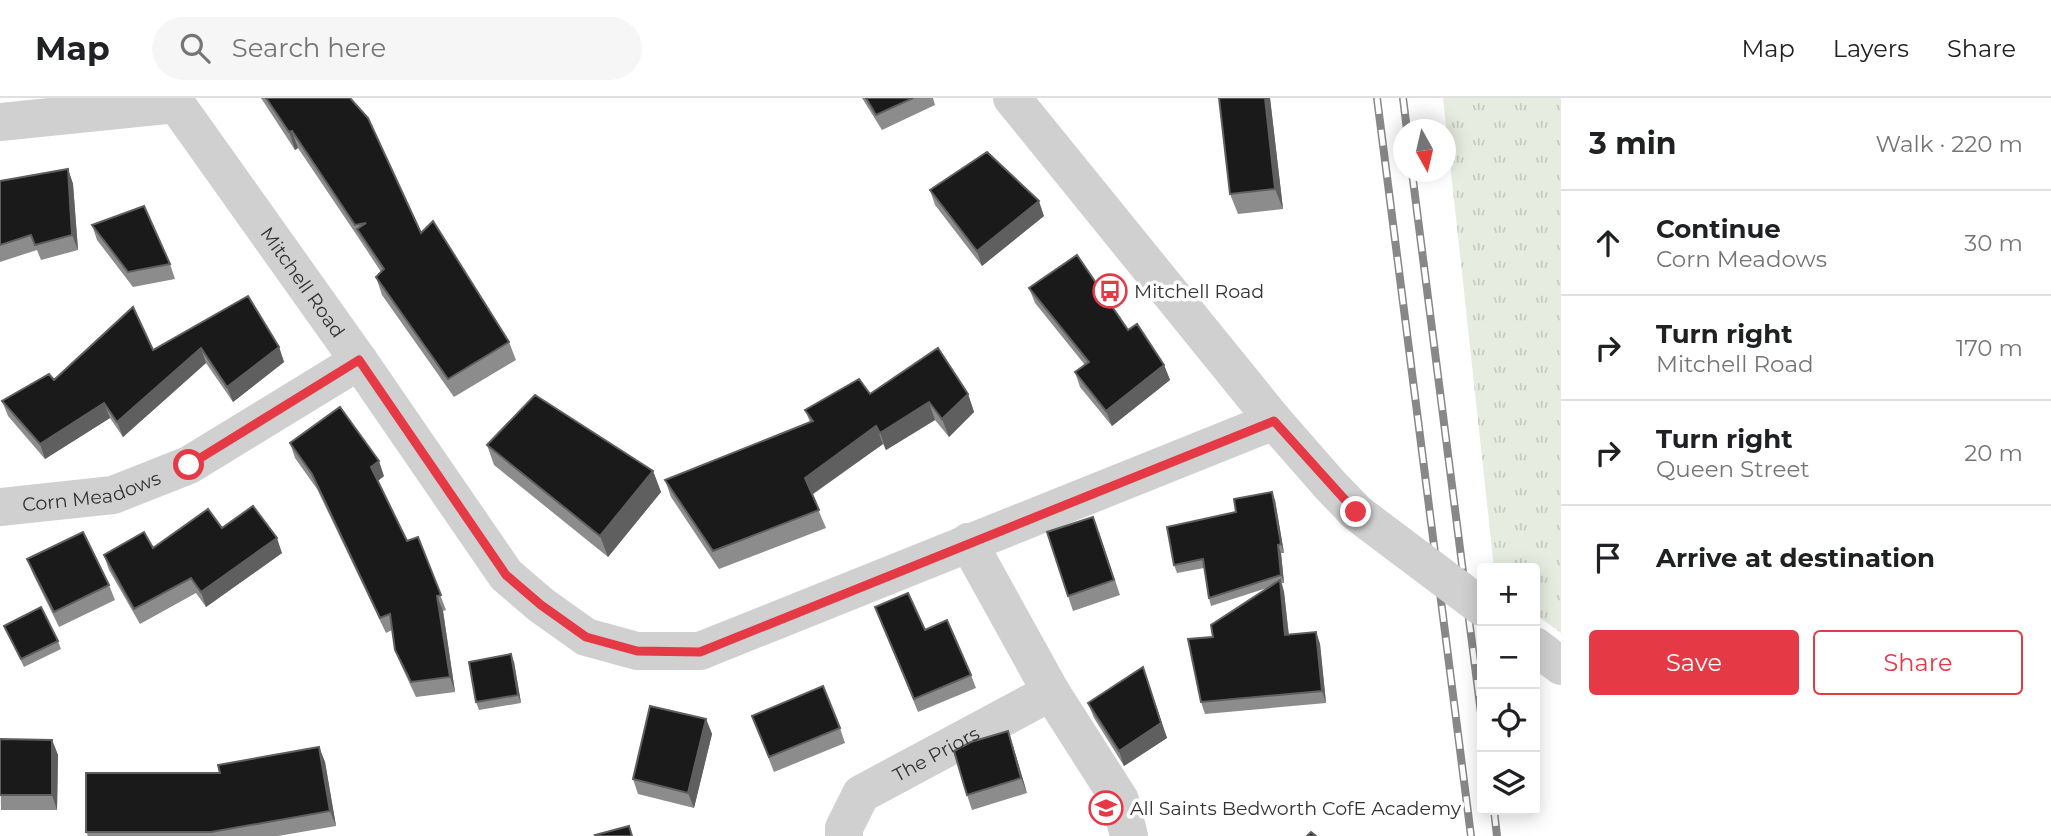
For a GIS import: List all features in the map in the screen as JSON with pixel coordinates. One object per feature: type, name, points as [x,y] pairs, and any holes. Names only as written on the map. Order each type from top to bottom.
[{"type":"street","points":[[1012,98],[1274,421],[1330,485],[1369,522],[1477,603]]},
{"type":"street","points":[[0,122],[174,101]]},
{"type":"street","name":"Mitchell Road","points":[[174,101],[359,360],[506,575],[541,605],[586,637],[637,651],[700,652],[1274,421]]},
{"type":"street","name":"Corn Meadows","points":[[0,507],[113,495],[189,465],[359,360]]},
{"type":"street","points":[[968,542],[1051,692],[1120,800],[1129,836]]},
{"type":"street","points":[[1540,650],[1561,666]]},
{"type":"street","name":"The Priors","points":[[844,836],[844,828],[860,794],[1051,692]]},
{"type":"green space","points":[[1443,98],[1561,98],[1561,633],[1540,618],[1540,563],[1493,563],[1452,182],[1456,182],[1456,119],[1445,119]]},
{"type":"building","points":[[266,98],[350,98],[368,118],[421,233],[433,221],[509,342],[448,379],[376,277],[384,269],[357,229],[366,223],[355,225],[292,131],[289,132]]},
{"type":"building","points":[[866,98],[913,98],[876,115]]},
{"type":"building","points":[[1219,98],[1265,98],[1275,189],[1230,194]]},
{"type":"building","points":[[987,152],[1039,201],[977,251],[930,190]]},
{"type":"building","points":[[68,169],[72,235],[35,245],[31,235],[0,245],[0,181]]},
{"type":"building","points":[[144,206],[170,264],[128,272],[92,225]]},
{"type":"building","points":[[1077,255],[1128,330],[1137,324],[1164,365],[1106,411],[1075,372],[1089,362],[1029,288]]},
{"type":"building","points":[[248,296],[279,347],[227,387],[201,348],[117,422],[104,403],[40,444],[2,401],[49,374],[54,380],[133,307],[153,350]]},
{"type":"building","points":[[938,348],[968,394],[942,419],[929,402],[880,433],[876,426],[805,478],[819,510],[713,551],[665,480],[813,421],[805,410],[859,379],[870,394]]},
{"type":"building","points":[[535,395],[653,471],[600,536],[487,445]]},
{"type":"building","points":[[340,407],[379,461],[371,467],[407,541],[418,537],[441,595],[437,596],[450,677],[411,682],[395,650],[390,614],[380,618],[312,474],[290,443]]},
{"type":"building","points":[[1272,492],[1281,544],[1278,545],[1281,575],[1209,598],[1203,559],[1174,565],[1167,527],[1236,512],[1234,499]]},
{"type":"building","points":[[253,506],[277,538],[201,592],[191,578],[134,609],[104,555],[144,532],[153,548],[208,509],[222,528]]},
{"type":"building","points":[[1093,517],[1114,580],[1068,596],[1047,532]]},
{"type":"building","points":[[83,532],[109,585],[54,612],[27,559]]},
{"type":"building","points":[[1280,580],[1285,635],[1316,632],[1322,691],[1201,702],[1188,639],[1213,637],[1211,625]]},
{"type":"building","points":[[908,593],[925,630],[947,620],[971,675],[914,699],[875,607]]},
{"type":"building","points":[[41,607],[58,641],[21,659],[4,626]]},
{"type":"building","points":[[511,654],[518,695],[476,702],[469,662]]},
{"type":"building","points":[[1143,667],[1161,723],[1119,751],[1088,703]]},
{"type":"building","points":[[823,686],[840,728],[769,757],[752,716]]},
{"type":"building","points":[[650,706],[706,719],[688,793],[633,779]]},
{"type":"building","points":[[1008,731],[1021,778],[967,795],[954,751],[971,742]]},
{"type":"building","points":[[0,739],[52,740],[52,795],[0,795]]},
{"type":"building","points":[[319,747],[330,811],[211,832],[86,832],[86,773],[220,773],[218,765]]},
{"type":"building","points":[[629,826],[632,836],[595,835]]},
{"type":"railway","points":[[1377,98],[1471,836]]},
{"type":"railway","points":[[1403,98],[1406,119]]},
{"type":"railway","points":[[1413,182],[1478,689]]},
{"type":"railway","points":[[1495,815],[1497,836]]},
{"type":"place","name":"Mitchell Road","points":[[1110,291]]},
{"type":"place","name":"All Saints Bedworth CofE Academy","points":[[1106,808]]},
{"type":"route","points":[[189,465],[359,360],[506,575],[541,605],[586,637],[637,651],[700,652],[1274,421],[1356,512]]}]
